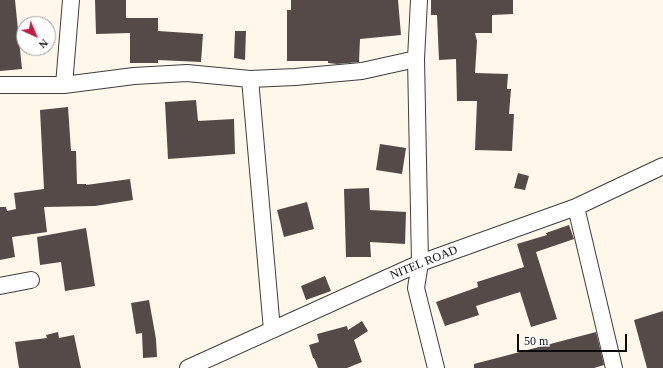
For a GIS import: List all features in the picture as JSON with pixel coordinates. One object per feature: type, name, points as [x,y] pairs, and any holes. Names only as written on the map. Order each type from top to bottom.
[{"type":"street","points":[[64,84],[71,0]]},
{"type":"street","points":[[419,0],[416,60],[420,263],[416,288],[436,368]]},
{"type":"street","points":[[0,85],[64,84],[187,72],[250,79],[362,71],[416,60]]},
{"type":"street","points":[[250,79],[272,330]]},
{"type":"street","name":"NITEL ROAD","points":[[188,368],[420,263],[576,207],[663,166]]},
{"type":"street","points":[[576,207],[614,368]]},
{"type":"street","points":[[0,286],[31,280]]},
{"type":"building","points":[[0,0],[15,0],[17,16],[16,56],[21,56],[22,69],[0,71]]},
{"type":"building","points":[[95,0],[126,0],[126,18],[158,18],[158,31],[203,34],[201,62],[158,60],[158,63],[130,63],[130,33],[96,34]]},
{"type":"building","points":[[291,0],[398,0],[401,35],[360,39],[359,62],[337,64],[328,63],[328,61],[287,61],[287,10],[291,10]]},
{"type":"building","points":[[431,0],[513,0],[513,14],[492,15],[492,33],[475,33],[477,41],[475,73],[508,74],[507,89],[511,89],[509,114],[514,114],[512,151],[475,150],[477,101],[457,101],[456,59],[439,60],[437,15],[431,15]]},
{"type":"building","points":[[235,31],[246,31],[245,60],[234,58]]},
{"type":"building","points":[[196,100],[198,121],[234,119],[235,154],[168,159],[165,102]]},
{"type":"building","points":[[68,107],[71,151],[76,151],[77,184],[86,185],[130,179],[133,200],[95,206],[44,207],[47,232],[12,237],[15,257],[0,260],[0,207],[6,207],[7,211],[16,209],[14,193],[44,189],[40,110]]},
{"type":"building","points":[[380,144],[406,148],[402,174],[376,170]]},
{"type":"building","points":[[518,173],[529,176],[525,190],[514,188]]},
{"type":"building","points":[[369,188],[370,210],[406,212],[405,244],[370,242],[371,257],[346,257],[344,189]]},
{"type":"building","points":[[307,202],[314,229],[284,237],[277,210]]},
{"type":"building","points":[[569,225],[574,239],[536,252],[557,319],[531,327],[520,292],[476,306],[479,315],[445,326],[436,302],[478,287],[477,282],[524,267],[517,244],[547,235],[546,233]]},
{"type":"building","points":[[86,228],[95,286],[65,291],[61,262],[40,265],[37,237]]},
{"type":"building","points":[[325,276],[331,291],[306,300],[301,286]]},
{"type":"building","points":[[149,300],[156,339],[157,357],[143,358],[142,333],[136,334],[131,303]]},
{"type":"building","points":[[663,311],[663,368],[647,368],[634,320]]},
{"type":"building","points":[[362,321],[368,331],[354,340],[362,362],[347,368],[318,368],[309,345],[319,342],[317,334],[347,326],[348,330]]},
{"type":"building","points":[[58,332],[59,338],[74,335],[81,368],[19,368],[15,342],[47,338],[46,335]]},
{"type":"building","points":[[596,332],[604,365],[594,368],[474,368],[474,364]]}]
